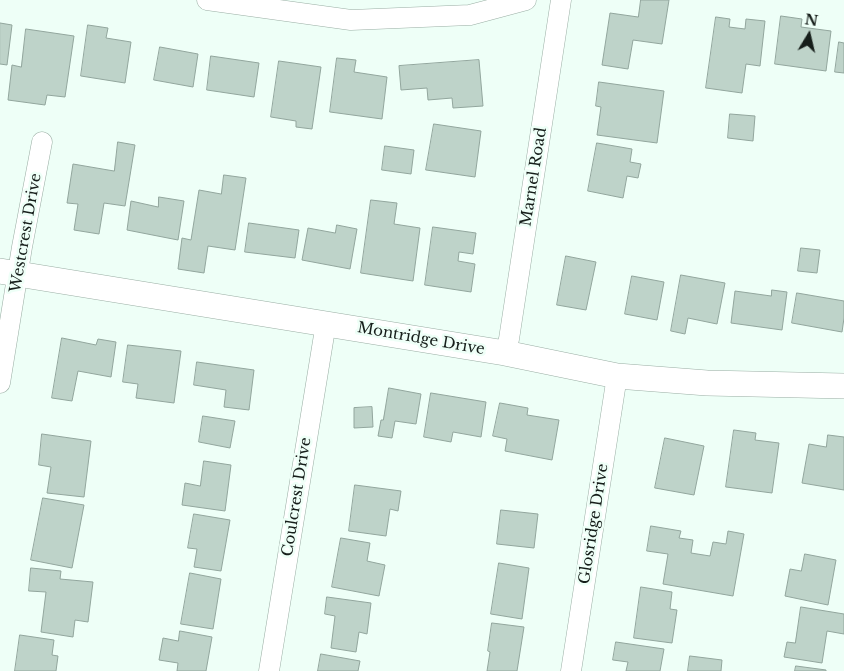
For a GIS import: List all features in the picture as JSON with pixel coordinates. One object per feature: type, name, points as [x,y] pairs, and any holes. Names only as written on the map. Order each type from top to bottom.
[{"type":"street","points":[[207,0],[351,20],[470,15],[526,0]]},
{"type":"street","name":"Marnel Road","points":[[506,353],[561,0]]},
{"type":"street","name":"Westcrest Drive","points":[[0,383],[9,273],[42,142]]},
{"type":"street","name":"Montridge Drive","points":[[9,273],[506,353],[617,376],[707,384],[844,386]]},
{"type":"street","name":"Coulcrest Drive","points":[[269,671],[326,323]]},
{"type":"street","name":"Glosridge Drive","points":[[571,671],[617,376]]},
{"type":"building","points":[[641,0],[669,0],[662,44],[633,40],[628,69],[602,65],[610,13],[638,17]]},
{"type":"building","points":[[781,16],[802,19],[801,27],[831,31],[826,71],[775,64]]},
{"type":"building","points":[[716,17],[730,19],[729,27],[745,29],[746,19],[765,21],[760,66],[746,64],[742,93],[706,88]]},
{"type":"building","points":[[0,23],[12,25],[7,65],[0,64]]},
{"type":"building","points":[[88,25],[108,28],[106,38],[131,42],[125,83],[81,76]]},
{"type":"building","points":[[26,29],[74,36],[65,97],[47,95],[45,105],[8,100],[12,65],[21,67]]},
{"type":"building","points":[[839,42],[844,43],[844,73],[835,72]]},
{"type":"building","points":[[160,47],[198,54],[193,87],[154,80]]},
{"type":"building","points":[[211,56],[259,63],[254,97],[207,90]]},
{"type":"building","points":[[337,58],[356,60],[354,72],[387,77],[382,119],[330,112]]},
{"type":"building","points":[[479,60],[483,106],[453,108],[452,98],[428,100],[427,88],[401,90],[399,66]]},
{"type":"building","points":[[279,61],[321,67],[312,129],[296,127],[296,121],[271,117]]},
{"type":"building","points":[[599,82],[664,91],[657,143],[597,135],[601,107],[596,106]]},
{"type":"building","points":[[730,114],[755,116],[753,141],[728,138]]},
{"type":"building","points":[[434,124],[481,131],[475,177],[426,170]]},
{"type":"building","points":[[118,142],[135,145],[125,206],[104,203],[99,234],[74,230],[78,204],[67,203],[73,164],[114,171]]},
{"type":"building","points":[[597,143],[632,149],[630,162],[641,164],[638,178],[627,176],[623,198],[588,191]]},
{"type":"building","points":[[385,146],[414,150],[411,174],[382,170]]},
{"type":"building","points":[[224,175],[246,178],[235,250],[208,246],[204,273],[178,269],[182,238],[191,240],[199,190],[221,194]]},
{"type":"building","points":[[159,197],[184,201],[178,240],[127,230],[131,201],[158,207]]},
{"type":"building","points":[[371,200],[397,203],[394,224],[420,228],[413,281],[361,273]]},
{"type":"building","points":[[249,223],[299,230],[295,258],[245,252]]},
{"type":"building","points":[[337,225],[357,229],[350,269],[302,260],[308,228],[335,233]]},
{"type":"building","points":[[433,227],[476,233],[473,254],[459,252],[458,261],[475,264],[471,292],[425,285]]},
{"type":"building","points":[[801,248],[820,250],[817,273],[798,271]]},
{"type":"building","points":[[566,256],[596,262],[586,310],[557,305]]},
{"type":"building","points":[[681,275],[725,283],[717,324],[688,318],[685,334],[671,331]]},
{"type":"building","points":[[632,276],[664,282],[657,320],[625,314]]},
{"type":"building","points":[[772,290],[787,292],[782,330],[731,323],[735,291],[771,296]]},
{"type":"building","points":[[797,293],[844,301],[842,332],[792,323]]},
{"type":"building","points":[[62,338],[96,345],[98,339],[116,342],[111,377],[78,371],[72,401],[52,398]]},
{"type":"building","points":[[128,345],[181,351],[174,403],[136,398],[138,384],[123,382]]},
{"type":"building","points":[[197,362],[254,370],[249,410],[224,407],[226,390],[194,385]]},
{"type":"building","points":[[389,388],[421,394],[416,424],[395,421],[392,438],[378,436]]},
{"type":"building","points":[[431,393],[486,402],[481,437],[453,432],[451,442],[424,437]]},
{"type":"building","points":[[500,403],[528,408],[527,415],[559,420],[552,460],[505,451],[507,439],[493,436]]},
{"type":"building","points":[[372,407],[373,427],[354,428],[354,408]]},
{"type":"building","points":[[203,416],[235,421],[230,448],[199,442]]},
{"type":"building","points":[[734,430],[756,433],[755,440],[779,443],[772,493],[726,487]]},
{"type":"building","points":[[42,434],[91,441],[84,497],[47,493],[51,467],[39,465]]},
{"type":"building","points":[[828,435],[844,437],[844,490],[802,483],[809,444],[826,447]]},
{"type":"building","points":[[665,438],[704,446],[694,495],[655,488]]},
{"type":"building","points":[[204,461],[231,465],[225,511],[182,505],[185,483],[200,486]]},
{"type":"building","points":[[355,485],[401,491],[398,511],[390,509],[386,536],[349,531]]},
{"type":"building","points":[[43,498],[84,505],[72,568],[31,560]]},
{"type":"building","points":[[501,510],[538,514],[534,548],[497,544]]},
{"type":"building","points":[[194,514],[230,520],[221,571],[194,567],[197,549],[188,548]]},
{"type":"building","points":[[651,526],[681,531],[679,538],[693,540],[691,553],[710,556],[713,542],[726,544],[728,531],[744,534],[733,596],[663,584],[668,554],[647,551]]},
{"type":"building","points":[[341,538],[370,543],[367,561],[385,565],[379,596],[332,587]]},
{"type":"building","points":[[805,554],[836,560],[828,605],[785,596],[790,569],[801,571]]},
{"type":"building","points":[[499,563],[529,568],[522,619],[491,614]]},
{"type":"building","points":[[31,568],[61,571],[60,579],[93,582],[88,622],[75,620],[73,637],[41,632],[46,592],[29,591]]},
{"type":"building","points":[[190,573],[221,579],[213,629],[181,624]]},
{"type":"building","points":[[641,587],[672,592],[670,609],[677,610],[672,643],[634,638]]},
{"type":"building","points":[[327,597],[371,603],[367,634],[359,632],[356,652],[331,648],[335,616],[325,614]]},
{"type":"building","points":[[801,607],[844,614],[844,634],[827,631],[822,663],[784,657],[787,642],[795,643]]},
{"type":"building","points":[[492,623],[524,627],[517,671],[487,671]]},
{"type":"building","points":[[180,631],[212,637],[206,671],[177,671],[178,663],[159,660],[163,638],[178,641]]},
{"type":"building","points":[[20,635],[54,640],[52,655],[58,656],[56,671],[15,671]]},
{"type":"building","points":[[616,642],[664,649],[660,671],[626,671],[628,662],[613,660]]},
{"type":"building","points":[[321,654],[360,661],[358,671],[318,671]]},
{"type":"building","points":[[690,656],[722,660],[721,671],[688,671]]},
{"type":"building","points":[[796,666],[826,670],[826,671],[795,671]]}]
